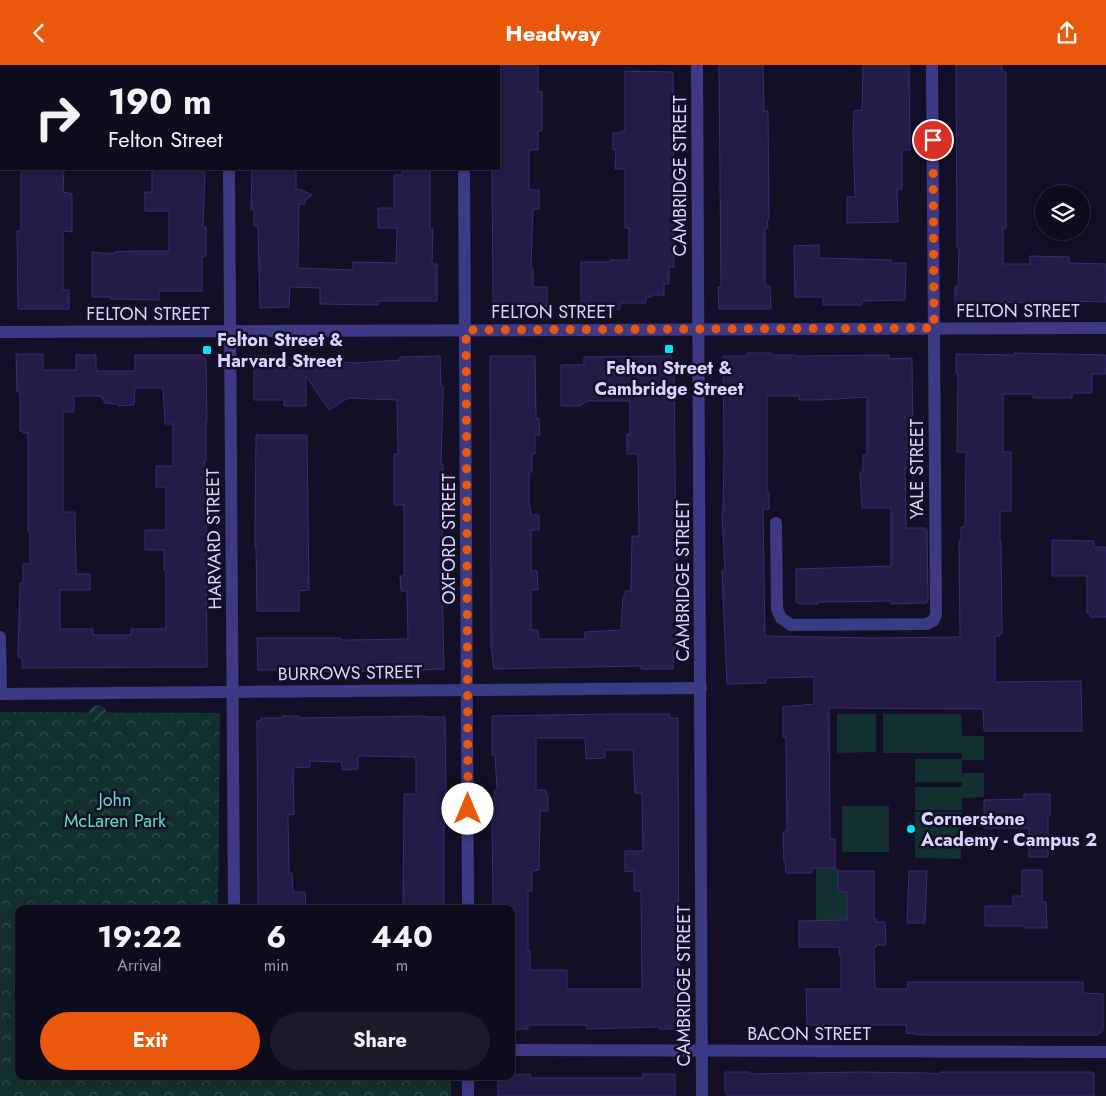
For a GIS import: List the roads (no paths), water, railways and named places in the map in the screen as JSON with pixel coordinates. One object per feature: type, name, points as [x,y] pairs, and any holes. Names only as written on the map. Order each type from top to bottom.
[{"type":"street","name":"CAMBRIDGE STREET","points":[[697,65],[702,1096]]},
{"type":"street","name":"YALE STREET","points":[[776,523],[777,609],[781,618],[791,625],[926,624],[933,621],[936,615],[932,65]]},
{"type":"street","name":"HARVARD STREET","points":[[229,170],[234,905]]},
{"type":"street","name":"OXFORD STREET","points":[[464,170],[468,905]]},
{"type":"street","name":"FELTON STREET","points":[[0,332],[1106,328]]},
{"type":"street","points":[[0,637],[0,694]]},
{"type":"street","name":"BURROWS STREET","points":[[0,694],[700,688]]},
{"type":"street","name":"BACON STREET","points":[[515,1050],[1106,1052]]},
{"type":"street","points":[[468,1080],[468,1096]]},
{"type":"place","name":"Felton Street & Cambridge Street","points":[[669,349]]},
{"type":"place","name":"Felton Street & Harvard Street","points":[[207,350]]},
{"type":"place","name":"Cornerstone Academy - Campus 2","points":[[911,829]]},
{"type":"park label","name":"John McLaren Park","points":[[115,810]]}]
